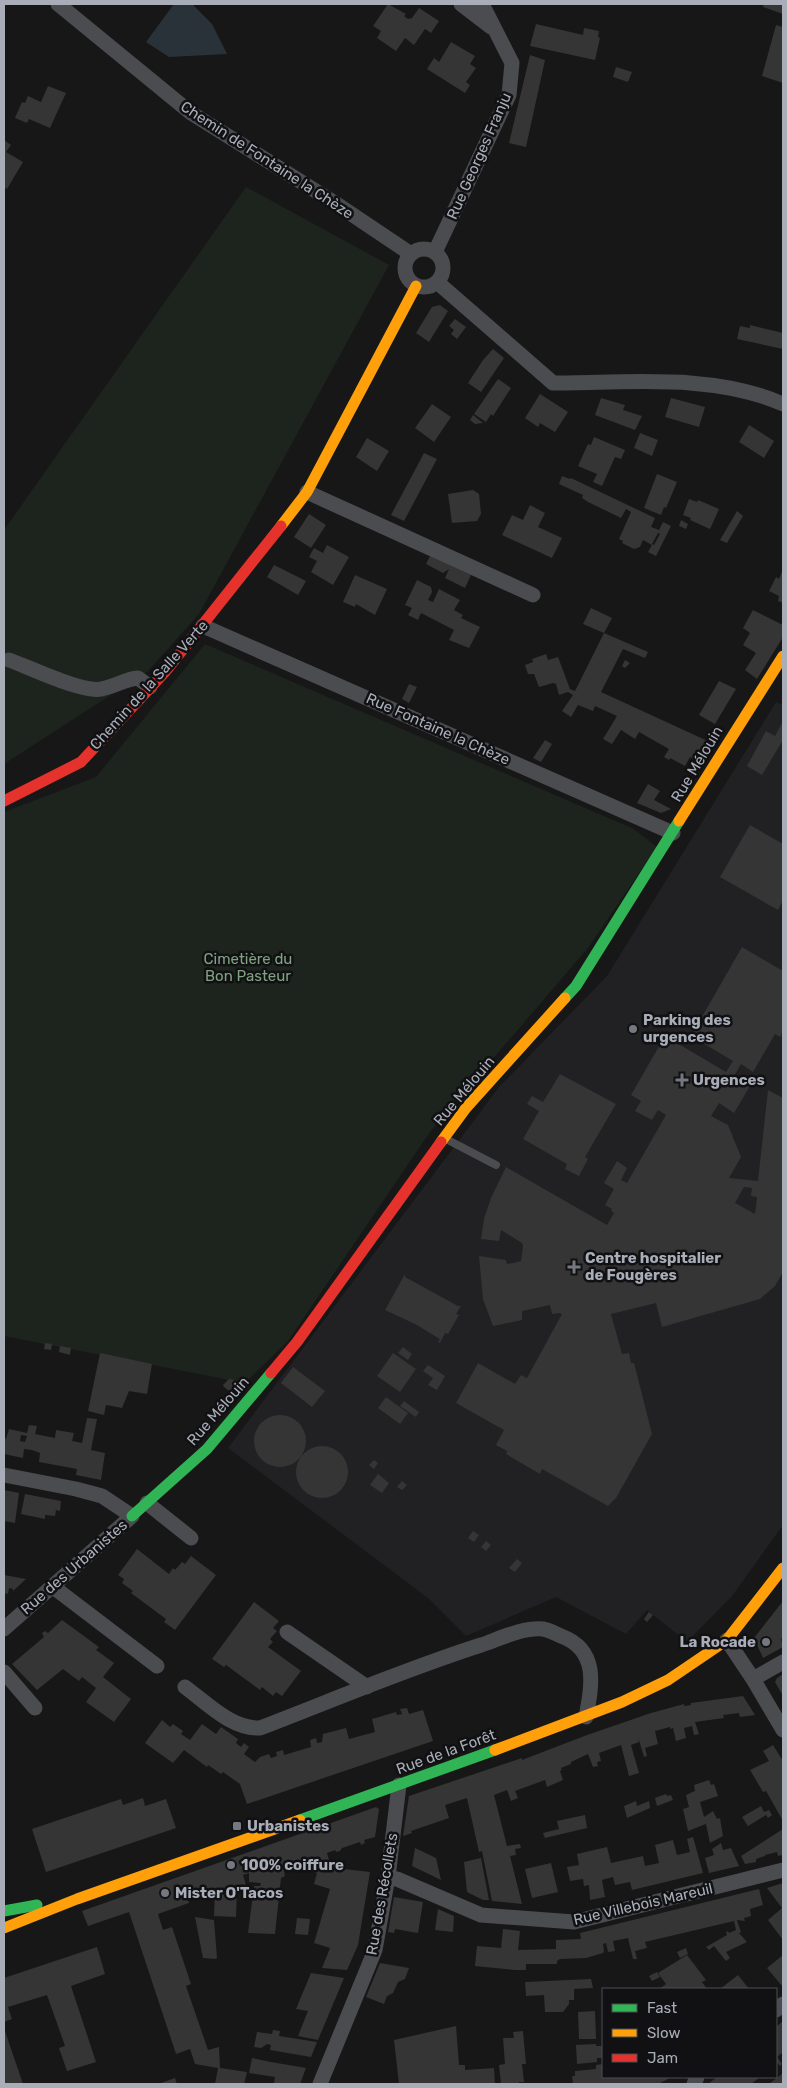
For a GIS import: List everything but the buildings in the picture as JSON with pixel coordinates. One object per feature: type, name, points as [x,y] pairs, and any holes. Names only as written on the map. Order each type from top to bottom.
[{"type":"street","name":"Chemin de Fontaine la Chèze","points":[[58,4],[192,113],[335,202],[411,254]]},
{"type":"street","name":"Rue Georges Franju","points":[[461,4],[496,31]]},
{"type":"street","name":"Rue Georges Franju","points":[[435,252],[509,94],[512,63],[482,4]]},
{"type":"street","points":[[422,249],[435,252],[443,266],[440,278],[437,282],[427,287],[416,286],[411,282],[405,271],[407,259],[411,254],[422,249]]},
{"type":"street","points":[[437,282],[553,383],[693,382],[767,397],[783,404]]},
{"type":"street","name":"Chemin de la Salle Verte","points":[[4,801],[81,762],[203,626],[307,492],[416,286]]},
{"type":"street","points":[[307,492],[534,595]]},
{"type":"street","name":"Rue Fontaine la Chèze","points":[[203,626],[673,832]]},
{"type":"street","name":"Rue Mélouin","points":[[132,1516],[207,1449],[297,1342],[466,1108],[576,986],[673,832],[736,727],[783,656]]},
{"type":"street","points":[[9,660],[86,689],[101,689],[138,678],[150,687]]},
{"type":"street","name":"Rue des Urbanistes","points":[[4,1476],[76,1489],[102,1496],[132,1516],[4,1629]]},
{"type":"street","points":[[147,1503],[191,1538]]},
{"type":"street","name":"Rue de la Forêt","points":[[4,1928],[77,1899],[586,1717],[668,1680],[727,1640],[783,1568]]},
{"type":"street","points":[[52,1586],[157,1666]]},
{"type":"street","points":[[185,1687],[224,1716],[249,1728],[260,1728],[425,1663],[526,1631],[544,1629],[570,1639],[582,1650],[590,1665],[592,1687],[586,1717]]},
{"type":"street","points":[[287,1632],[367,1687]]},
{"type":"street","points":[[727,1640],[783,1730]]},
{"type":"street","points":[[753,1679],[783,1662]]},
{"type":"street","points":[[4,1672],[35,1708]]},
{"type":"street","name":"Rue des Récollets","points":[[320,2084],[375,1950],[388,1878],[399,1785]]},
{"type":"street","name":"Rue Villebois Mareuil","points":[[388,1878],[397,1879],[481,1915],[574,1922],[783,1870]]},
{"type":"street","name":"Rue de la Forêt","points":[[4,1911],[77,1899]]},
{"type":"lane","points":[[444,1138],[496,1164]]},
{"type":"shaded area","points":[[174,4],[192,4],[212,24],[227,54],[169,57],[146,42]]},
{"type":"shaded area","name":"Centre hospitalier de Fougères","points":[[776,702],[783,705],[783,1525],[732,1596],[687,1642],[647,1610],[626,1634],[556,1597],[466,1636],[428,1598],[228,1448],[499,1087],[607,976]]},
{"type":"green space","points":[[246,187],[389,265],[199,614],[148,671],[4,764],[4,530]]},
{"type":"green space","name":"Cimetière du Bon Pasteur","points":[[205,644],[634,829],[657,847],[588,948],[430,1132],[288,1341],[240,1388],[235,1381],[4,1336],[4,812],[96,777]]},
{"type":"traffic: fast","points":[[565,998],[576,986],[679,821]]},
{"type":"traffic: fast","points":[[132,1516],[207,1449],[271,1373]]},
{"type":"traffic: fast","points":[[300,1820],[495,1750]]},
{"type":"traffic: fast","points":[[4,1911],[37,1905]]},
{"type":"traffic: slow","points":[[281,526],[307,492],[416,286]]},
{"type":"traffic: slow","points":[[679,821],[783,656]]},
{"type":"traffic: slow","points":[[441,1142],[466,1108],[565,998]]},
{"type":"traffic: slow","points":[[495,1750],[622,1702],[668,1680],[727,1640],[783,1568]]},
{"type":"traffic: slow","points":[[4,1928],[77,1899],[300,1820]]},
{"type":"traffic: jam","points":[[4,801],[81,762],[165,672],[281,526]]},
{"type":"traffic: jam","points":[[271,1373],[297,1342],[441,1142]]},
{"type":"place","name":"Parking des urgences","points":[[633,1029]]},
{"type":"place","name":"Urgences","points":[[682,1080]]},
{"type":"place","name":"Centre hospitalier de Fougères","points":[[574,1267]]},
{"type":"place","name":"La Rocade","points":[[766,1642]]},
{"type":"place","name":"Urbanistes","points":[[237,1826]]},
{"type":"place","name":"100% coiffure","points":[[231,1865]]},
{"type":"place","name":"Mister O'Tacos","points":[[165,1893]]}]
